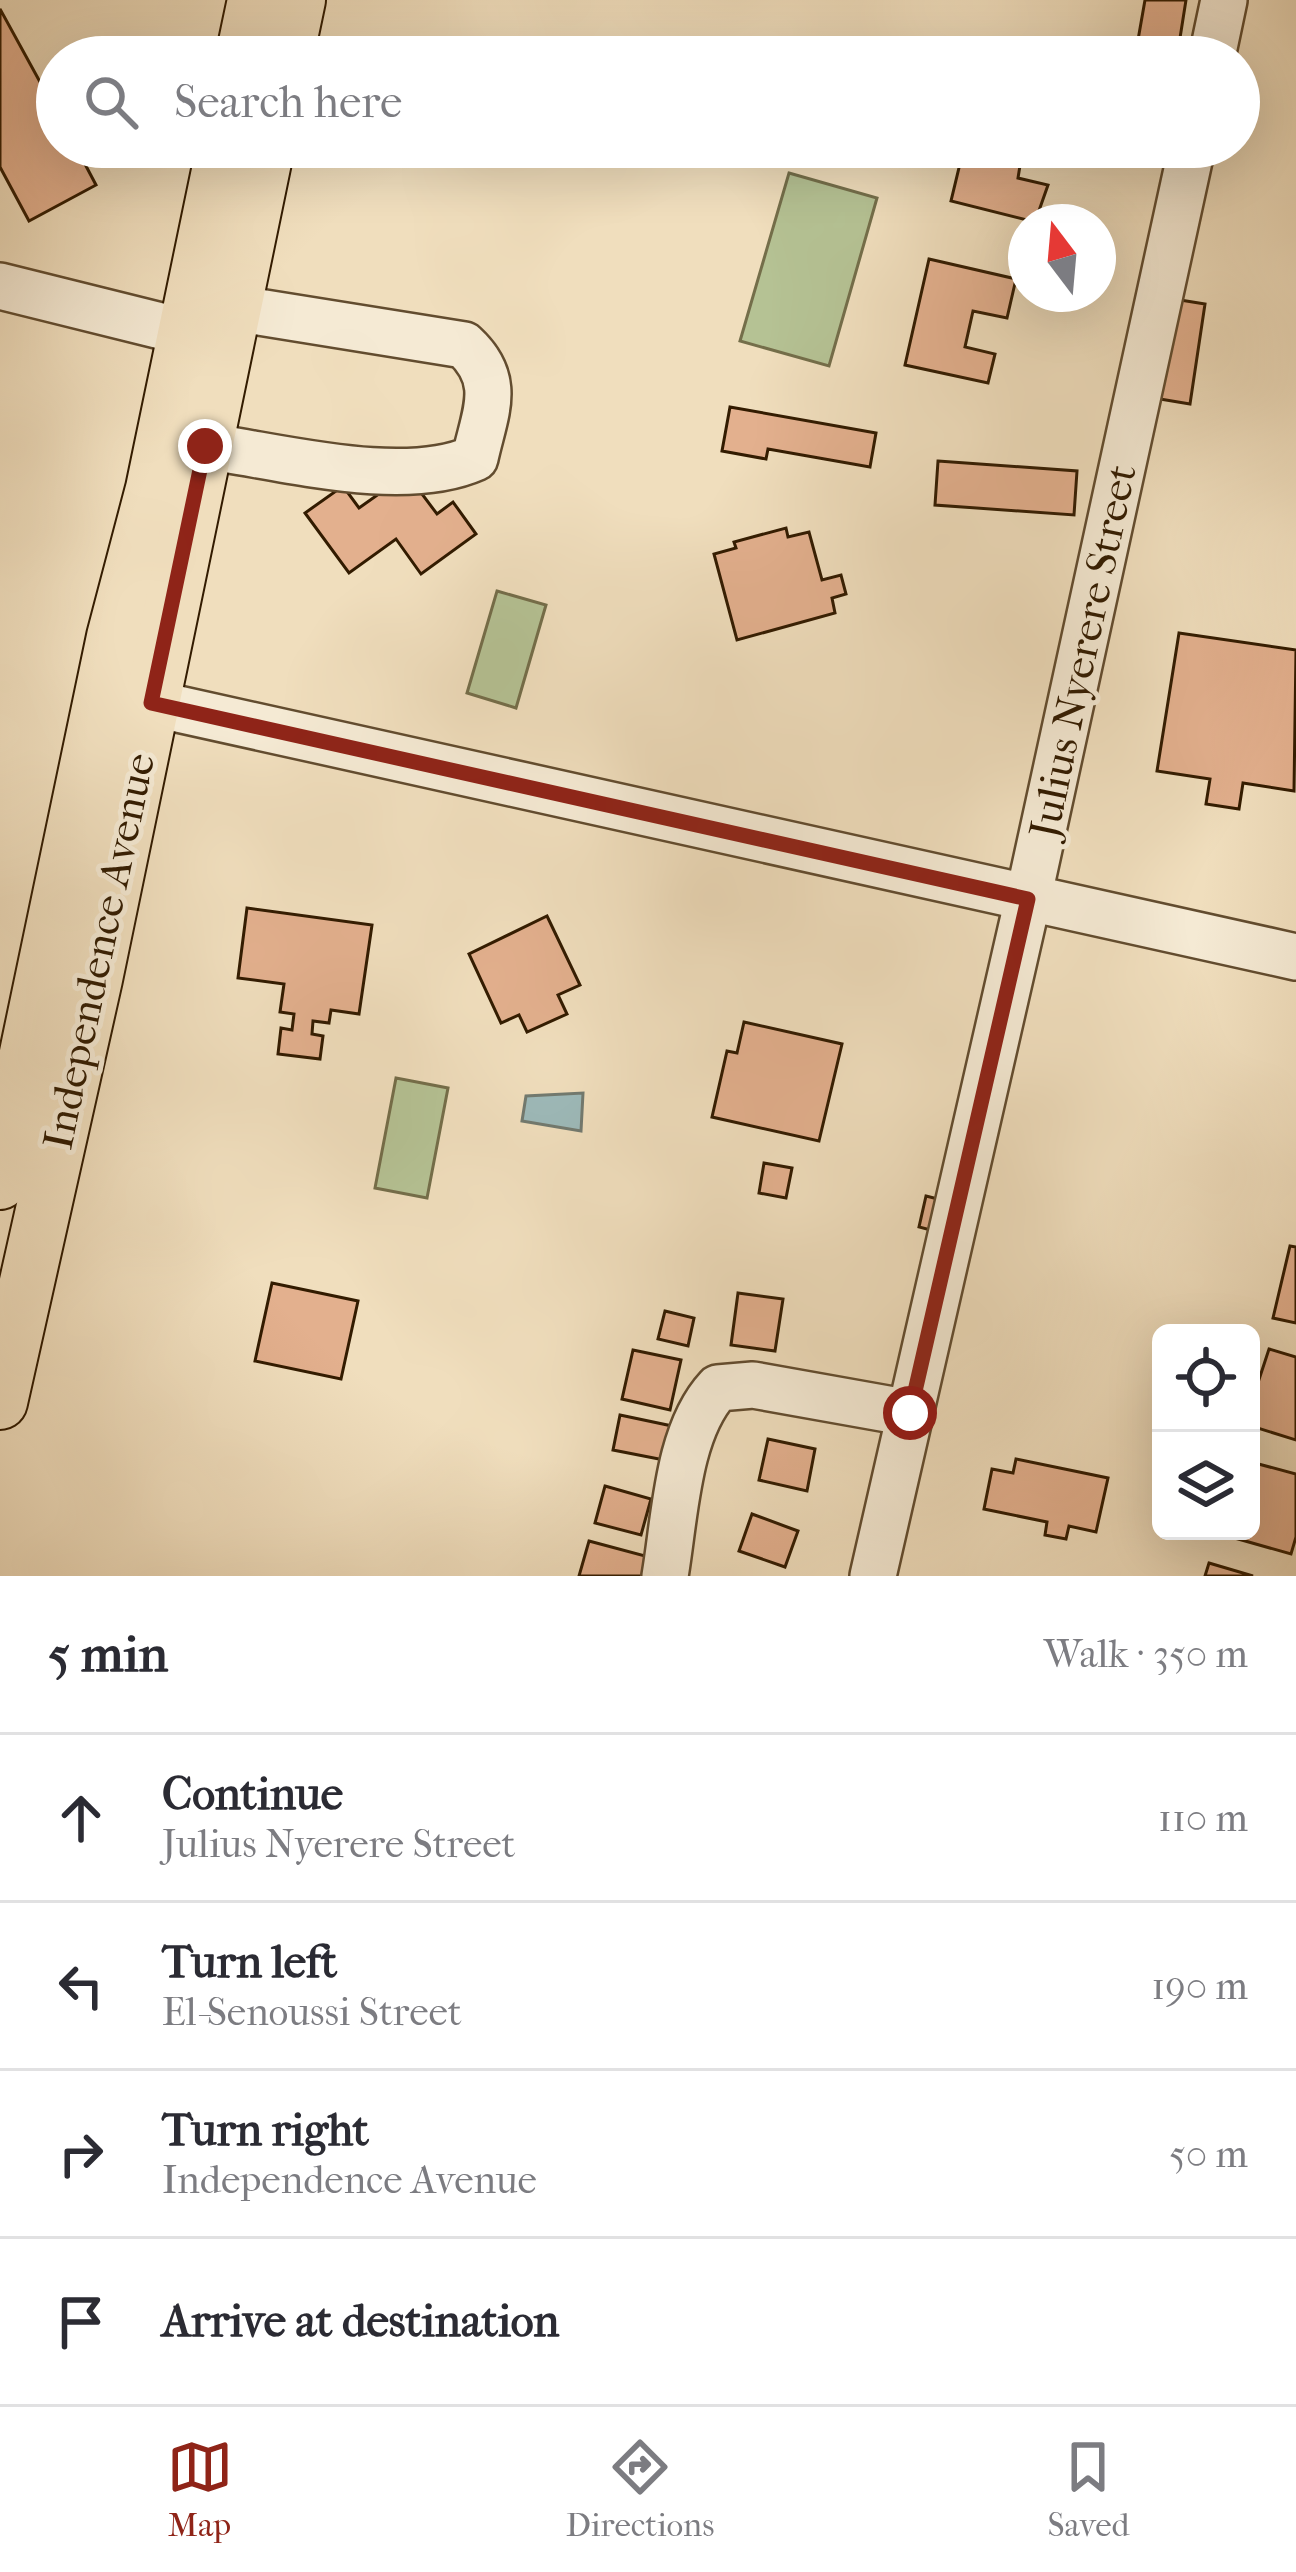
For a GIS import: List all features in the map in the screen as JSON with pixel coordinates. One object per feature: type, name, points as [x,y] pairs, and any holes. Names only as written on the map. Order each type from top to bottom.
[{"type":"main road","points":[[247,36],[255,0]]},
{"type":"main road","points":[[290,36],[298,0]]},
{"type":"main road","name":"Independence Avenue","points":[[0,1182],[16,1045],[153,489],[220,168]]},
{"type":"main road","name":"Independence Avenue","points":[[0,1402],[94,979],[263,168]]},
{"type":"street","points":[[1216,36],[1224,0]]},
{"type":"street","name":"Julius Nyerere Street","points":[[873,1576],[1028,899],[1187,168]]},
{"type":"street","points":[[0,286],[185,332]]},
{"type":"street","points":[[205,446],[381,471],[420,473],[452,468],[475,458],[490,391],[481,361],[464,345],[234,308]]},
{"type":"street","points":[[151,703],[1296,957]]},
{"type":"street","points":[[665,1576],[689,1439],[703,1405],[718,1388],[753,1385],[910,1413]]},
{"type":"green space","points":[[789,173],[877,198],[829,366],[740,341]]},
{"type":"green space","points":[[497,591],[546,605],[516,708],[467,693]]},
{"type":"green space","points":[[396,1078],[448,1088],[427,1198],[375,1188]]},
{"type":"water","points":[[583,1093],[581,1131],[522,1121],[526,1096]]},
{"type":"building","points":[[1145,0],[1186,0],[1180,36],[1139,36]]},
{"type":"building","points":[[0,9],[36,75],[36,168],[87,168],[96,185],[29,221],[0,167]]},
{"type":"building","points":[[959,168],[1020,168],[1018,178],[1048,185],[1041,204],[1008,204],[1008,215],[951,201]]},
{"type":"building","points":[[929,259],[1008,277],[1007,318],[973,311],[965,347],[995,354],[988,383],[905,365]]},
{"type":"building","points":[[1174,299],[1205,304],[1190,404],[1160,399]]},
{"type":"building","points":[[730,407],[876,433],[870,467],[768,449],[766,459],[722,451]]},
{"type":"building","points":[[938,461],[1077,471],[1074,515],[935,505]]},
{"type":"building","points":[[407,474],[437,514],[453,502],[476,534],[421,574],[396,539],[349,573],[305,513],[343,486],[359,508]]},
{"type":"building","points":[[786,528],[788,537],[809,532],[822,580],[841,575],[846,594],[832,598],[835,613],[737,640],[714,554],[736,548],[734,542]]},
{"type":"building","points":[[1179,633],[1296,650],[1294,791],[1243,783],[1239,809],[1206,804],[1210,779],[1157,771]]},
{"type":"building","points":[[247,908],[372,925],[359,1014],[331,1010],[329,1023],[313,1021],[312,1034],[323,1036],[320,1059],[278,1054],[281,1028],[292,1030],[294,1014],[280,1012],[284,984],[238,978]]},
{"type":"building","points":[[547,916],[580,985],[558,995],[567,1014],[527,1032],[519,1015],[501,1023],[469,954]]},
{"type":"building","points":[[744,1022],[842,1044],[819,1141],[712,1117],[727,1051],[737,1053]]},
{"type":"building","points":[[764,1163],[792,1168],[786,1198],[759,1193]]},
{"type":"building","points":[[926,1196],[946,1201],[938,1232],[919,1227]]},
{"type":"building","points":[[1290,1246],[1296,1247],[1296,1323],[1273,1318]]},
{"type":"building","points":[[272,1283],[358,1301],[341,1379],[255,1361]]},
{"type":"building","points":[[738,1293],[783,1299],[775,1351],[731,1345]]},
{"type":"building","points":[[665,1311],[694,1318],[688,1346],[658,1339]]},
{"type":"building","points":[[1269,1349],[1296,1357],[1296,1440],[1260,1429],[1260,1376]]},
{"type":"building","points":[[633,1350],[681,1360],[670,1410],[622,1399]]},
{"type":"building","points":[[620,1415],[672,1426],[664,1460],[613,1450]]},
{"type":"building","points":[[768,1439],[815,1449],[807,1491],[759,1480]]},
{"type":"building","points":[[1016,1459],[1108,1478],[1096,1532],[1069,1526],[1066,1539],[1045,1535],[1047,1522],[984,1509],[992,1469],[1013,1473]]},
{"type":"building","points":[[1260,1464],[1296,1474],[1296,1537],[1291,1554],[1242,1540],[1260,1540]]},
{"type":"building","points":[[605,1486],[651,1499],[641,1535],[595,1523]]},
{"type":"building","points":[[752,1514],[798,1531],[785,1567],[739,1551]]},
{"type":"building","points":[[589,1541],[649,1557],[644,1576],[579,1576]]},
{"type":"building","points":[[1209,1563],[1253,1576],[1205,1576]]},
{"type":"route","points":[[205,446],[151,703],[1028,899],[910,1413]]}]
